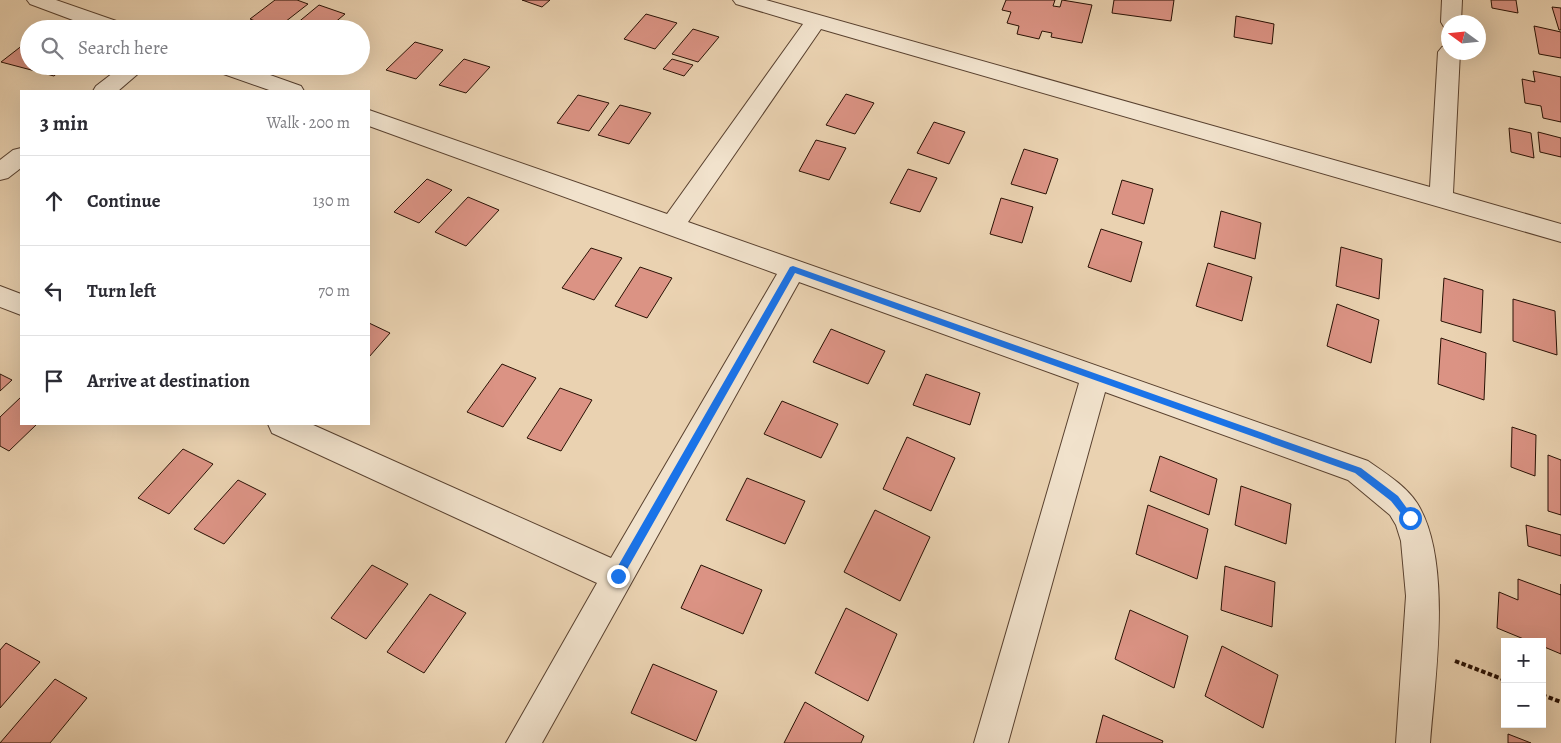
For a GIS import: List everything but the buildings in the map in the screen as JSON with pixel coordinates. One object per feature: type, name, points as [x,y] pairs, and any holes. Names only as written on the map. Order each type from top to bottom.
[{"type":"street","points":[[37,0],[93,20]]},
{"type":"street","points":[[743,0],[1561,233]]},
{"type":"street","points":[[1451,15],[1452,0]]},
{"type":"street","points":[[672,226],[816,21]]},
{"type":"street","points":[[1440,198],[1449,60]]},
{"type":"street","points":[[105,90],[124,75]]},
{"type":"street","points":[[248,75],[290,90]]},
{"type":"street","points":[[370,118],[1358,470],[1395,498],[1410,518],[1419,541],[1422,594],[1414,743]]},
{"type":"street","points":[[0,172],[20,157]]},
{"type":"street","points":[[523,743],[793,269]]},
{"type":"street","points":[[0,296],[20,306]]},
{"type":"street","points":[[991,743],[1095,377]]},
{"type":"street","points":[[284,425],[618,576]]},
{"type":"path","points":[[1419,647],[1501,678]]},
{"type":"path","points":[[1546,696],[1561,702]]},
{"type":"route","points":[[618,576],[793,269],[1358,470],[1395,498],[1410,518]]}]
